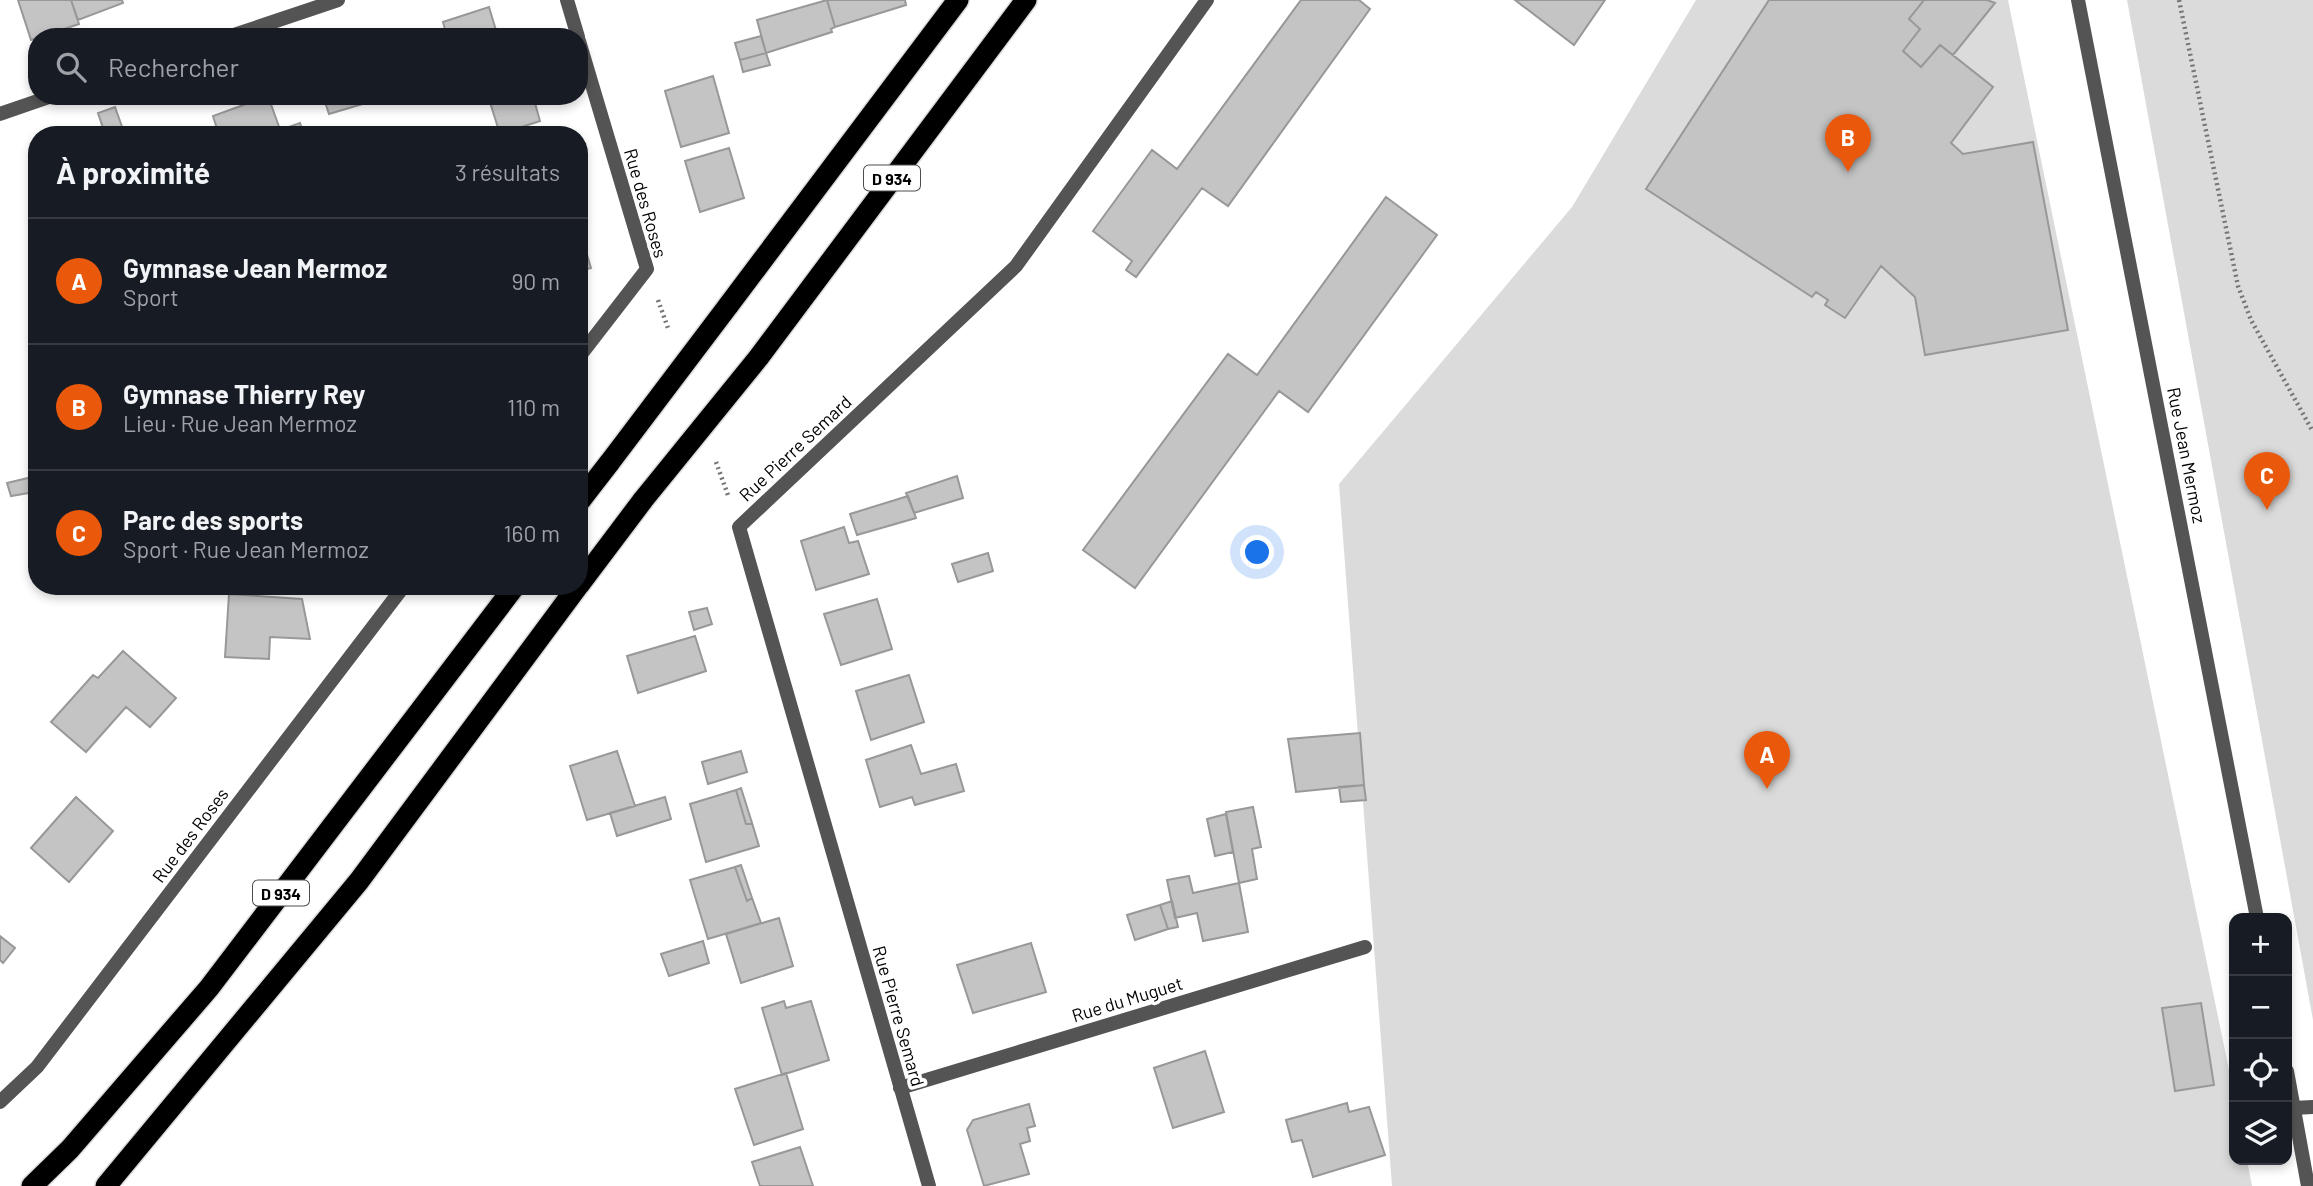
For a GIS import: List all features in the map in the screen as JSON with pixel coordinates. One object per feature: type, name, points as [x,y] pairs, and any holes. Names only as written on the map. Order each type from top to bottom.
[{"type":"highway","name":"D 934","points":[[588,491],[958,0]]},
{"type":"highway","name":"D 934","points":[[588,574],[643,500],[759,357],[1026,0]]},
{"type":"highway","name":"D 934","points":[[32,1186],[70,1149],[209,988],[508,595]]},
{"type":"highway","name":"D 934","points":[[106,1186],[359,881],[572,595]]},
{"type":"street","points":[[256,28],[338,0]]},
{"type":"street","name":"Rue des Roses","points":[[567,0],[576,28]]},
{"type":"street","name":"Rue Pierre Semard","points":[[929,1186],[739,527],[1016,266],[1207,0]]},
{"type":"street","name":"Rue Jean Mermoz","points":[[2078,0],[2256,913]]},
{"type":"street","name":"Rue des Roses","points":[[588,69],[647,269],[588,345]]},
{"type":"street","points":[[0,114],[28,104]]},
{"type":"street","name":"Rue des Roses","points":[[0,1102],[37,1067],[397,595]]},
{"type":"street","name":"Rue du Muguet","points":[[900,1088],[1365,947]]},
{"type":"street","points":[[2292,1102],[2307,1155],[2308,1186]]},
{"type":"street","points":[[2293,1108],[2313,1107]]},
{"type":"path","points":[[2179,0],[2238,286],[2251,320],[2313,432]]},
{"type":"shaded area","points":[[1696,0],[2008,0],[2229,1070],[2229,1165],[2248,1165],[2252,1186],[1392,1186],[1339,484],[1572,207]]},
{"type":"shaded area","points":[[2127,0],[2313,0],[2313,1020]]},
{"type":"building","points":[[18,0],[71,0],[79,24],[67,28],[28,28],[28,31]]},
{"type":"building","points":[[71,0],[122,0],[123,3],[78,20]]},
{"type":"building","points":[[827,0],[835,27],[831,29],[832,32],[766,53],[757,20]]},
{"type":"building","points":[[827,0],[905,0],[906,5],[835,27]]},
{"type":"building","points":[[1301,0],[1359,0],[1370,9],[1228,206],[1202,188],[1136,277],[1126,270],[1132,261],[1093,231],[1152,150],[1177,169]]},
{"type":"building","points":[[1515,0],[1605,0],[1574,45]]},
{"type":"building","points":[[1769,0],[1924,0],[1909,19],[1920,29],[1903,51],[1921,67],[1940,45],[1993,87],[1951,143],[1963,154],[2033,142],[2068,330],[1925,355],[1915,297],[1881,266],[1845,318],[1825,305],[1828,300],[1816,292],[1812,297],[1646,189]]},
{"type":"building","points":[[1924,0],[1987,0],[1995,3],[1953,55],[1940,45],[1921,67],[1903,51],[1920,29],[1909,19]]},
{"type":"building","points":[[489,7],[495,28],[445,28],[443,22]]},
{"type":"building","points":[[761,36],[766,53],[740,60],[735,43]]},
{"type":"building","points":[[766,53],[770,65],[743,72],[740,60]]},
{"type":"building","points":[[713,76],[729,133],[681,147],[665,91]]},
{"type":"building","points":[[243,105],[271,105],[279,126],[216,126],[213,116]]},
{"type":"building","points":[[326,105],[359,105],[329,114]]},
{"type":"building","points":[[491,105],[536,105],[540,121],[525,126],[497,126]]},
{"type":"building","points":[[115,107],[122,126],[102,126],[98,113]]},
{"type":"building","points":[[729,148],[744,198],[700,212],[685,161]]},
{"type":"building","points":[[1386,197],[1437,235],[1308,412],[1279,391],[1135,588],[1083,550],[1228,354],[1257,375]]},
{"type":"building","points":[[957,476],[963,498],[914,513],[906,493]]},
{"type":"building","points":[[28,478],[28,493],[11,496],[7,483]]},
{"type":"building","points":[[908,496],[916,518],[857,535],[850,514]]},
{"type":"building","points":[[844,527],[849,543],[858,541],[869,574],[816,590],[801,541]]},
{"type":"building","points":[[988,553],[993,571],[958,582],[952,564]]},
{"type":"building","points":[[229,595],[302,599],[310,639],[270,637],[269,659],[225,657]]},
{"type":"building","points":[[877,599],[892,649],[841,665],[824,614]]},
{"type":"building","points":[[707,608],[712,624],[694,630],[689,612]]},
{"type":"building","points":[[695,636],[706,671],[638,693],[627,656]]},
{"type":"building","points":[[123,651],[176,698],[150,727],[126,707],[86,752],[51,722],[93,675],[98,678]]},
{"type":"building","points":[[909,675],[924,722],[871,740],[856,691]]},
{"type":"building","points":[[1360,733],[1364,785],[1296,792],[1288,739]]},
{"type":"building","points":[[911,745],[921,774],[956,764],[964,791],[915,805],[912,797],[880,807],[866,760]]},
{"type":"building","points":[[617,751],[635,806],[587,820],[570,766]]},
{"type":"building","points":[[741,751],[747,772],[708,784],[702,762]]},
{"type":"building","points":[[1364,785],[1366,800],[1341,802],[1339,787]]},
{"type":"building","points":[[741,788],[752,823],[746,824],[736,790]]},
{"type":"building","points":[[736,790],[746,824],[752,823],[759,846],[706,862],[690,804]]},
{"type":"building","points":[[76,797],[113,831],[69,882],[31,848]]},
{"type":"building","points":[[665,797],[671,819],[617,836],[610,813]]},
{"type":"building","points":[[1253,807],[1261,847],[1252,849],[1257,879],[1239,883],[1226,812]]},
{"type":"building","points":[[1226,814],[1233,852],[1215,856],[1207,819]]},
{"type":"building","points":[[741,865],[752,898],[747,901],[735,867]]},
{"type":"building","points":[[735,867],[747,901],[752,898],[761,923],[708,939],[690,880]]},
{"type":"building","points":[[1189,876],[1193,893],[1239,883],[1248,932],[1203,941],[1197,913],[1175,918],[1167,880]]},
{"type":"building","points":[[1172,901],[1178,927],[1168,929],[1160,905]]},
{"type":"building","points":[[1160,905],[1168,929],[1135,940],[1127,915]]},
{"type":"building","points":[[779,918],[793,966],[741,983],[726,934]]},
{"type":"building","points":[[0,936],[15,948],[3,963],[0,960]]},
{"type":"building","points":[[703,941],[709,963],[669,976],[661,954]]},
{"type":"building","points":[[1031,943],[1046,992],[973,1013],[957,965]]},
{"type":"building","points":[[784,1001],[786,1008],[811,1001],[829,1060],[782,1075],[762,1008]]},
{"type":"building","points":[[2201,1003],[2214,1085],[2175,1091],[2162,1008]]},
{"type":"building","points":[[1205,1051],[1224,1112],[1173,1128],[1154,1068]]},
{"type":"building","points":[[786,1073],[803,1129],[754,1145],[735,1089]]},
{"type":"building","points":[[1347,1103],[1349,1112],[1369,1107],[1385,1155],[1313,1177],[1302,1140],[1292,1142],[1286,1120]]},
{"type":"building","points":[[1029,1104],[1035,1126],[1027,1128],[1030,1141],[1020,1144],[1029,1174],[984,1186],[967,1130],[973,1120]]},
{"type":"building","points":[[800,1147],[813,1186],[760,1186],[752,1162]]},
{"type":"place","name":"Gymnase Thierry Rey","points":[[1848,172]]},
{"type":"place","name":"Parc des sports","points":[[2267,510]]},
{"type":"place","name":"Gymnase Jean Mermoz","points":[[1767,789]]}]
